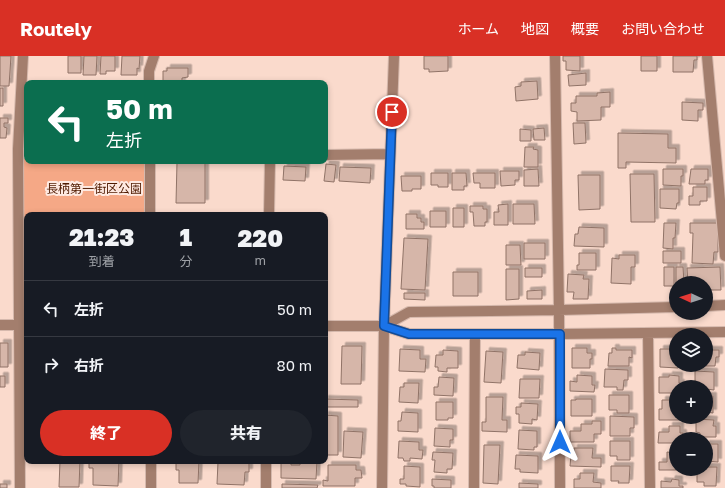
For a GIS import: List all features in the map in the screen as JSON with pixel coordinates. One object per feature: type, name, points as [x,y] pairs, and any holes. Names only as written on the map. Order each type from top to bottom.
[{"type":"street","points":[[20,488],[23,325],[23,56]]},
{"type":"street","points":[[149,80],[149,71],[154,56]]},
{"type":"street","points":[[382,488],[384,326],[394,56]]},
{"type":"street","points":[[555,56],[560,334],[560,488]]},
{"type":"street","points":[[707,56],[725,256]]},
{"type":"street","points":[[328,155],[390,154]]},
{"type":"street","points":[[150,164],[150,212]]},
{"type":"street","points":[[269,212],[270,164]]},
{"type":"street","points":[[713,306],[725,305]]},
{"type":"street","points":[[384,326],[409,312],[669,307]]},
{"type":"street","points":[[0,325],[23,325]]},
{"type":"street","points":[[328,326],[384,326],[409,334],[725,332]]},
{"type":"street","points":[[648,333],[650,488]]},
{"type":"street","points":[[474,488],[475,334]]},
{"type":"street","points":[[151,464],[151,488]]},
{"type":"street","points":[[266,464],[266,488]]},
{"type":"green space","name":"長柄第一街区公園","points":[[24,159],[24,164],[147,164],[147,212],[24,212],[24,320],[21,320],[20,161]]},
{"type":"building","points":[[0,56],[11,56],[9,86],[0,86]]},
{"type":"building","points":[[68,56],[81,56],[81,73],[68,73]]},
{"type":"building","points":[[84,56],[97,56],[96,75],[83,75]]},
{"type":"building","points":[[101,56],[115,56],[115,71],[106,71],[106,74],[100,74]]},
{"type":"building","points":[[122,56],[140,56],[137,75],[121,75]]},
{"type":"building","points":[[424,56],[448,56],[448,71],[429,72],[429,69],[424,69]]},
{"type":"building","points":[[563,56],[580,56],[580,71],[566,70],[566,61],[563,61]]},
{"type":"building","points":[[641,56],[657,56],[657,71],[641,71]]},
{"type":"building","points":[[673,56],[697,56],[697,60],[694,60],[693,72],[673,72]]},
{"type":"building","points":[[167,68],[188,68],[188,77],[182,78],[182,80],[163,80],[163,71],[167,71]]},
{"type":"building","points":[[586,73],[586,85],[569,86],[568,75]]},
{"type":"building","points":[[537,81],[538,99],[516,101],[515,87],[521,86],[521,82]]},
{"type":"building","points":[[0,88],[3,88],[3,106],[0,106]]},
{"type":"building","points":[[610,92],[610,107],[601,107],[601,120],[577,121],[577,112],[571,111],[571,103],[576,103],[576,96],[597,96],[597,93]]},
{"type":"building","points":[[682,102],[703,103],[703,110],[698,110],[698,121],[682,120]]},
{"type":"building","points":[[0,118],[8,118],[8,123],[4,123],[4,127],[7,128],[6,138],[0,138]]},
{"type":"building","points":[[573,123],[585,123],[586,143],[574,144]]},
{"type":"building","points":[[544,128],[545,140],[534,140],[533,129]]},
{"type":"building","points":[[520,129],[531,130],[531,141],[520,141]]},
{"type":"building","points":[[618,133],[668,134],[668,148],[676,148],[676,163],[626,162],[626,168],[618,168]]},
{"type":"building","points":[[525,147],[534,147],[533,149],[538,150],[538,167],[524,167]]},
{"type":"building","points":[[177,164],[205,164],[205,203],[176,203]]},
{"type":"building","points":[[326,164],[336,165],[334,182],[324,181]]},
{"type":"building","points":[[284,166],[306,167],[305,181],[283,180]]},
{"type":"building","points":[[340,167],[371,168],[370,183],[339,181]]},
{"type":"building","points":[[538,169],[539,186],[524,186],[524,170]]},
{"type":"building","points":[[663,169],[683,169],[681,186],[663,185]]},
{"type":"building","points":[[691,169],[708,169],[708,180],[705,180],[705,184],[689,184]]},
{"type":"building","points":[[500,171],[519,171],[519,180],[515,180],[515,185],[501,186]]},
{"type":"building","points":[[431,173],[448,173],[448,187],[431,185]]},
{"type":"building","points":[[452,173],[466,173],[467,186],[464,186],[464,190],[452,190]]},
{"type":"building","points":[[473,173],[495,173],[495,188],[480,188],[480,183],[474,183]]},
{"type":"building","points":[[630,174],[654,174],[655,222],[631,222]]},
{"type":"building","points":[[578,175],[600,175],[600,209],[579,210]]},
{"type":"building","points":[[401,176],[421,176],[421,189],[402,191]]},
{"type":"building","points":[[693,187],[707,187],[707,201],[700,201],[700,205],[689,205],[689,196],[693,196]]},
{"type":"building","points":[[660,189],[679,189],[679,203],[677,203],[676,209],[660,208]]},
{"type":"building","points":[[508,204],[508,225],[494,225],[494,212],[499,212],[498,205]]},
{"type":"building","points":[[513,204],[534,204],[535,224],[513,224]]},
{"type":"building","points":[[470,206],[483,206],[483,209],[487,209],[487,222],[485,222],[485,226],[474,226],[473,212],[470,212]]},
{"type":"building","points":[[453,208],[464,208],[464,227],[453,227]]},
{"type":"building","points":[[430,211],[446,211],[446,227],[430,227]]},
{"type":"building","points":[[406,214],[417,214],[417,218],[421,218],[421,222],[424,222],[424,229],[406,229]]},
{"type":"building","points":[[664,223],[676,223],[675,238],[673,238],[673,249],[663,248]]},
{"type":"building","points":[[690,223],[718,223],[718,252],[714,252],[713,264],[692,263],[693,233],[690,233]]},
{"type":"building","points":[[579,227],[604,228],[604,247],[574,246],[575,234],[578,234]]},
{"type":"building","points":[[404,238],[428,239],[425,290],[401,289]]},
{"type":"building","points":[[524,243],[545,243],[545,259],[524,259]]},
{"type":"building","points":[[506,245],[520,245],[521,265],[506,265]]},
{"type":"building","points":[[663,251],[681,251],[681,263],[663,263]]},
{"type":"building","points":[[579,253],[596,253],[596,270],[577,270],[577,265],[579,265]]},
{"type":"building","points":[[619,255],[635,255],[635,267],[631,267],[631,284],[611,283],[612,258],[619,259]]},
{"type":"building","points":[[664,267],[674,267],[674,276],[669,276],[669,286],[664,286]]},
{"type":"building","points":[[676,267],[683,267],[684,276],[676,276]]},
{"type":"building","points":[[720,267],[721,290],[713,290],[713,276],[688,276],[687,268]]},
{"type":"building","points":[[525,268],[542,268],[542,277],[525,277]]},
{"type":"building","points":[[506,269],[519,269],[519,299],[506,300]]},
{"type":"building","points":[[453,272],[478,272],[478,296],[453,296]]},
{"type":"building","points":[[568,274],[584,275],[583,279],[589,279],[588,299],[573,299],[574,292],[567,292]]},
{"type":"building","points":[[542,290],[542,299],[527,299],[527,291]]},
{"type":"building","points":[[404,293],[425,293],[425,300],[404,299]]},
{"type":"building","points":[[0,343],[8,343],[8,367],[0,367]]},
{"type":"building","points":[[342,346],[362,346],[361,384],[341,384]]},
{"type":"building","points":[[572,348],[587,348],[587,353],[592,353],[590,368],[572,368]]},
{"type":"building","points":[[612,348],[616,348],[616,350],[632,350],[632,358],[629,357],[629,366],[608,366],[609,353],[612,353]]},
{"type":"building","points":[[400,349],[420,350],[420,359],[426,359],[425,372],[399,371]]},
{"type":"building","points":[[660,349],[669,349],[669,368],[660,367]]},
{"type":"building","points":[[443,350],[458,351],[458,368],[447,368],[447,372],[438,371],[438,367],[435,367],[436,355],[443,355]]},
{"type":"building","points":[[713,350],[719,350],[719,357],[716,357],[715,366],[713,366]]},
{"type":"building","points":[[486,351],[503,352],[501,383],[484,382]]},
{"type":"building","points":[[525,352],[540,353],[539,370],[517,368],[518,355],[525,355]]},
{"type":"building","points":[[605,369],[628,370],[628,380],[624,380],[623,390],[617,390],[617,387],[604,387]]},
{"type":"building","points":[[695,372],[714,372],[714,390],[713,380],[695,380]]},
{"type":"building","points":[[577,375],[592,376],[592,385],[595,385],[594,392],[570,391],[570,381],[577,382]]},
{"type":"building","points":[[669,375],[679,376],[679,380],[669,380],[669,393],[659,393],[659,377],[669,377]]},
{"type":"building","points":[[0,376],[5,376],[5,387],[0,387]]},
{"type":"building","points":[[439,377],[454,378],[453,396],[434,395],[434,387],[438,387]]},
{"type":"building","points":[[520,379],[540,379],[539,398],[519,398]]},
{"type":"building","points":[[404,383],[419,383],[418,403],[399,402],[400,387],[404,387]]},
{"type":"building","points":[[609,395],[629,395],[629,413],[617,413],[617,410],[609,410]]},
{"type":"building","points":[[486,397],[503,397],[502,420],[507,420],[507,432],[482,431],[482,422],[486,422]]},
{"type":"building","points":[[328,399],[358,400],[358,407],[328,407]]},
{"type":"building","points":[[592,399],[592,416],[571,416],[571,400]]},
{"type":"building","points":[[662,400],[669,400],[669,420],[659,420],[659,409],[662,409]]},
{"type":"building","points":[[436,402],[453,402],[453,418],[448,418],[448,420],[436,420]]},
{"type":"building","points":[[521,403],[538,404],[537,420],[532,419],[532,424],[519,423],[519,414],[516,414],[516,407],[521,407]]},
{"type":"building","points":[[402,412],[418,413],[418,432],[398,431],[398,421],[401,421]]},
{"type":"building","points":[[328,415],[338,416],[338,455],[328,455]]},
{"type":"building","points":[[610,416],[634,417],[634,428],[630,428],[630,436],[610,436]]},
{"type":"building","points":[[714,420],[713,426],[716,426],[716,437],[713,437],[713,432],[696,432],[696,424],[713,424]]},
{"type":"building","points":[[592,421],[601,421],[601,434],[594,434],[594,442],[570,442],[570,431],[581,431],[581,424],[592,424]]},
{"type":"building","points":[[669,426],[680,426],[680,432],[669,432]]},
{"type":"building","points":[[435,428],[453,429],[453,440],[450,440],[450,447],[434,446]]},
{"type":"building","points":[[519,430],[537,431],[537,447],[534,447],[534,450],[518,449]]},
{"type":"building","points":[[344,431],[363,432],[361,458],[343,457]]},
{"type":"building","points":[[659,432],[669,432],[669,443],[658,443]]},
{"type":"building","points":[[399,441],[419,442],[419,450],[423,450],[422,459],[410,458],[410,461],[404,461],[403,458],[398,458]]},
{"type":"building","points":[[610,441],[630,441],[630,460],[617,460],[617,456],[610,456]]},
{"type":"building","points":[[713,444],[718,444],[718,462],[713,462]]},
{"type":"building","points":[[484,445],[500,445],[498,484],[483,483]]},
{"type":"building","points":[[574,448],[593,448],[592,458],[601,458],[601,467],[570,466],[571,455],[574,455]]},
{"type":"building","points":[[433,452],[453,453],[452,469],[447,469],[447,473],[434,472],[435,460],[432,460]]},
{"type":"building","points":[[667,452],[669,452],[669,470],[659,470],[659,462],[667,462]]},
{"type":"building","points":[[516,455],[538,456],[538,473],[520,472],[520,469],[515,469]]},
{"type":"building","points":[[60,464],[80,464],[79,487],[59,487]]},
{"type":"building","points":[[89,464],[119,464],[118,486],[93,485],[93,468],[89,468]]},
{"type":"building","points":[[176,464],[199,464],[198,483],[179,483],[179,470],[176,470]]},
{"type":"building","points":[[218,464],[249,464],[249,472],[245,472],[244,485],[217,484]]},
{"type":"building","points":[[281,464],[317,464],[316,479],[281,478]]},
{"type":"building","points":[[328,465],[356,465],[356,470],[361,470],[362,478],[355,478],[355,486],[323,486],[323,480],[328,481]]},
{"type":"building","points":[[404,466],[420,467],[420,487],[400,484],[400,479],[404,479]]},
{"type":"building","points":[[611,466],[630,466],[629,483],[618,483],[619,481],[611,481]]},
{"type":"building","points":[[713,467],[717,467],[716,486],[704,486],[704,482],[697,482],[697,476],[713,476]]},
{"type":"building","points":[[580,473],[594,473],[593,482],[601,483],[601,488],[574,488],[574,479],[580,479]]},
{"type":"building","points":[[432,479],[451,480],[451,488],[434,488],[434,486],[432,486]]},
{"type":"building","points":[[672,479],[679,480],[679,486],[683,486],[683,488],[661,488],[661,481],[671,482]]},
{"type":"building","points":[[519,483],[538,484],[538,488],[519,488]]},
{"type":"building","points":[[0,484],[7,484],[7,488],[0,488]]},
{"type":"building","points":[[282,484],[318,485],[317,488],[282,488]]},
{"type":"route","points":[[392,112],[384,326],[409,334],[560,334],[560,442]]}]
